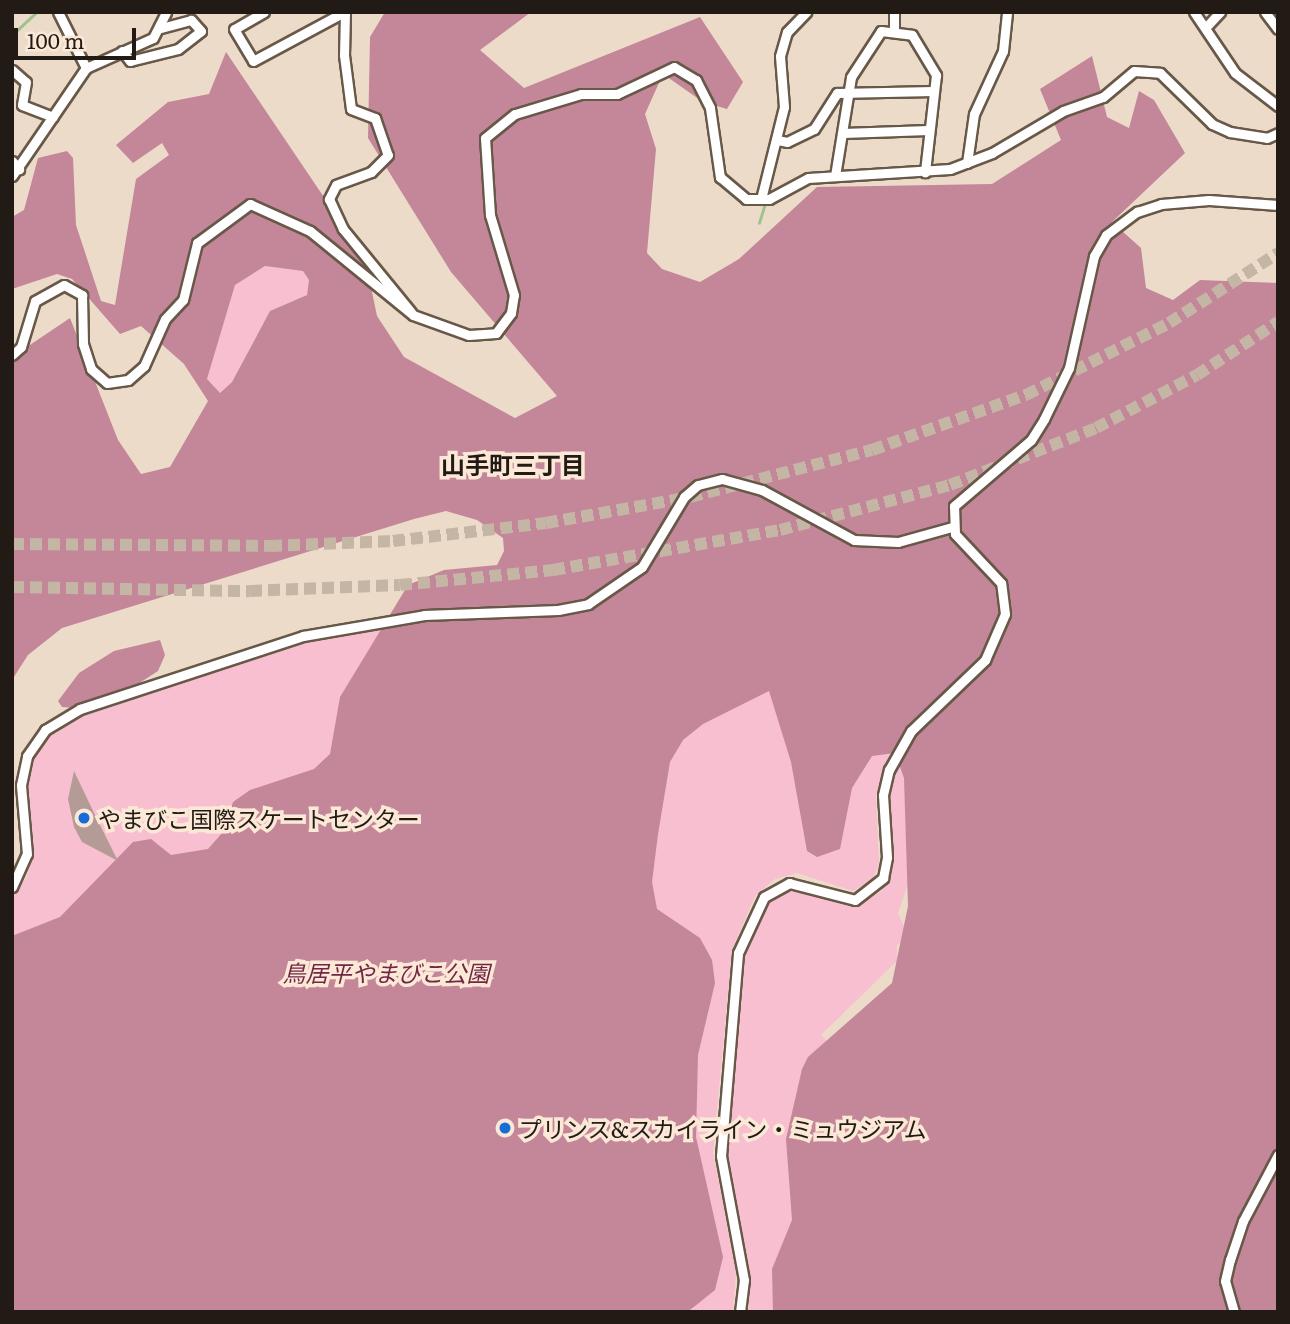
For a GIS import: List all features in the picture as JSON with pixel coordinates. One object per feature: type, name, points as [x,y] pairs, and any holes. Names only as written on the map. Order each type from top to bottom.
[{"type":"street","points":[[58,12],[86,68]]},
{"type":"street","points":[[161,28],[166,12]]},
{"type":"street","points":[[264,12],[234,29],[253,61],[345,12],[344,55],[351,108],[375,118],[388,155],[371,172],[335,185],[329,199],[343,229],[413,315]]},
{"type":"street","points":[[761,199],[785,107],[780,56],[787,32],[806,12]]},
{"type":"street","points":[[894,12],[894,31]]},
{"type":"street","points":[[967,163],[974,114],[1003,51],[1007,12]]},
{"type":"street","points":[[1194,12],[1236,73],[1278,106]]},
{"type":"street","points":[[1206,27],[1220,12]]},
{"type":"street","points":[[1265,12],[1278,29]]},
{"type":"street","points":[[16,173],[86,68],[161,28],[191,20],[201,31],[178,50],[130,61],[122,51]]},
{"type":"street","points":[[835,176],[852,92],[850,78],[881,31],[912,35],[936,75],[925,172]]},
{"type":"street","points":[[12,355],[21,347],[35,301],[64,285],[82,295],[83,344],[91,369],[107,383],[128,380],[144,366],[165,320],[183,300],[197,243],[250,204],[310,231],[413,315],[469,335],[495,333],[505,324],[514,295],[490,215],[482,145],[515,114],[588,93],[617,94],[664,69],[687,70],[710,108],[720,177],[735,194],[761,199],[807,178],[925,172],[967,163],[1063,111],[1102,97],[1134,71],[1160,73],[1212,124],[1230,132],[1267,138],[1278,133]]},
{"type":"street","points":[[12,71],[26,82],[22,105],[52,117]]},
{"type":"street","points":[[777,139],[787,142],[814,129],[831,96],[852,92],[934,91]]},
{"type":"street","points":[[843,133],[929,131]]},
{"type":"street","points":[[12,161],[16,173]]},
{"type":"street","points":[[952,527],[961,495],[1031,440],[1044,419],[1076,345],[1094,256],[1114,228],[1142,210],[1172,202],[1278,205]]},
{"type":"street","points":[[12,887],[27,854],[21,785],[27,757],[45,730],[80,709],[303,636],[424,615],[558,610],[588,604],[642,567],[684,497],[698,485],[722,479],[762,490],[854,540],[898,542],[952,527]]},
{"type":"street","points":[[740,1312],[744,1280],[721,1156],[738,953],[764,897],[775,887],[803,884],[855,900],[883,878],[887,857],[883,795],[889,770],[911,731],[985,660],[1005,614],[1001,583],[952,527]]},
{"type":"street","points":[[1234,1312],[1225,1282],[1230,1260],[1242,1222],[1278,1155]]},
{"type":"green space","points":[[385,12],[531,12],[480,50],[524,88],[700,17],[743,82],[727,109],[703,102],[663,74],[645,114],[656,149],[647,253],[662,269],[700,282],[739,259],[817,187],[992,184],[1061,140],[1040,89],[1092,56],[1107,117],[1129,128],[1139,91],[1154,100],[1185,153],[1112,222],[1141,248],[1146,288],[1173,300],[1200,280],[1278,283],[1278,1312],[773,1312],[772,1269],[792,1220],[786,1139],[802,1069],[808,1057],[892,983],[908,906],[904,778],[895,753],[872,756],[852,788],[840,849],[817,857],[807,851],[791,762],[769,691],[703,724],[683,740],[670,762],[652,882],[657,909],[700,938],[712,960],[715,983],[698,1055],[696,1137],[723,1257],[715,1290],[687,1312],[12,1312],[12,936],[60,917],[133,842],[151,839],[171,855],[208,849],[223,832],[233,802],[250,790],[314,769],[330,754],[340,697],[408,585],[444,570],[497,565],[504,551],[503,538],[477,520],[446,511],[414,519],[62,628],[28,655],[12,680],[12,357],[70,318],[118,440],[141,474],[170,467],[208,401],[184,364],[141,326],[120,334],[72,279],[57,274],[12,289],[12,217],[24,210],[38,158],[67,151],[73,158],[76,225],[101,301],[115,305],[136,179],[169,155],[162,143],[133,163],[116,145],[168,102],[209,94],[226,52],[365,258],[377,316],[404,357],[515,418],[557,396],[451,272],[368,138],[370,37]],"holes":[[[265,266],[303,271],[309,280],[307,295],[270,311],[232,382],[220,393],[207,379],[235,285]]]},
{"type":"green space","points":[[265,266],[303,271],[309,280],[307,295],[270,311],[232,382],[220,393],[207,379],[235,285]]},
{"type":"green space","name":"鳥居平やまびこ公園","points":[[588,609],[894,742],[876,796],[879,864],[873,879],[853,891],[797,873],[775,879],[755,896],[732,950],[713,1152],[736,1273],[733,1312],[12,1312],[12,896],[27,877],[33,848],[26,797],[30,764],[48,734],[82,714],[285,646],[415,622]]},
{"type":"green space","points":[[160,640],[165,655],[158,671],[124,693],[76,708],[62,707],[58,701],[79,673],[114,651]]},
{"type":"green space","points":[[902,755],[914,866],[898,913],[909,938],[897,945],[897,961],[821,1035],[879,1094],[837,1312],[748,1312],[750,1272],[725,1148],[741,959],[772,899],[783,892],[803,892],[854,906],[882,891],[892,866],[889,794]]},
{"type":"building","name":"やまびこ国際スケートセンター","points":[[74,771],[118,861],[82,842],[74,827],[68,799]]},
{"type":"waterway","points":[[12,35],[37,12]]},
{"type":"waterway","points":[[785,52],[788,105]]},
{"type":"waterway","points":[[767,196],[787,111]]},
{"type":"waterway","points":[[759,223],[765,203]]},
{"type":"tunnel","points":[[12,544],[270,546],[393,541],[546,523],[690,497],[872,450],[1026,395],[1169,323],[1278,253]]},
{"type":"tunnel","points":[[12,587],[250,591],[400,585],[553,570],[780,530],[950,485],[1096,428],[1197,375],[1278,322]]},
{"type":"place","name":"やまびこ国際スケートセンター","points":[[84,818]]},
{"type":"place","name":"プリンス&スカイライン・ミュウジアム","points":[[505,1128]]},
{"type":"district","name":"山手町三丁目","points":[[513,464]]}]
